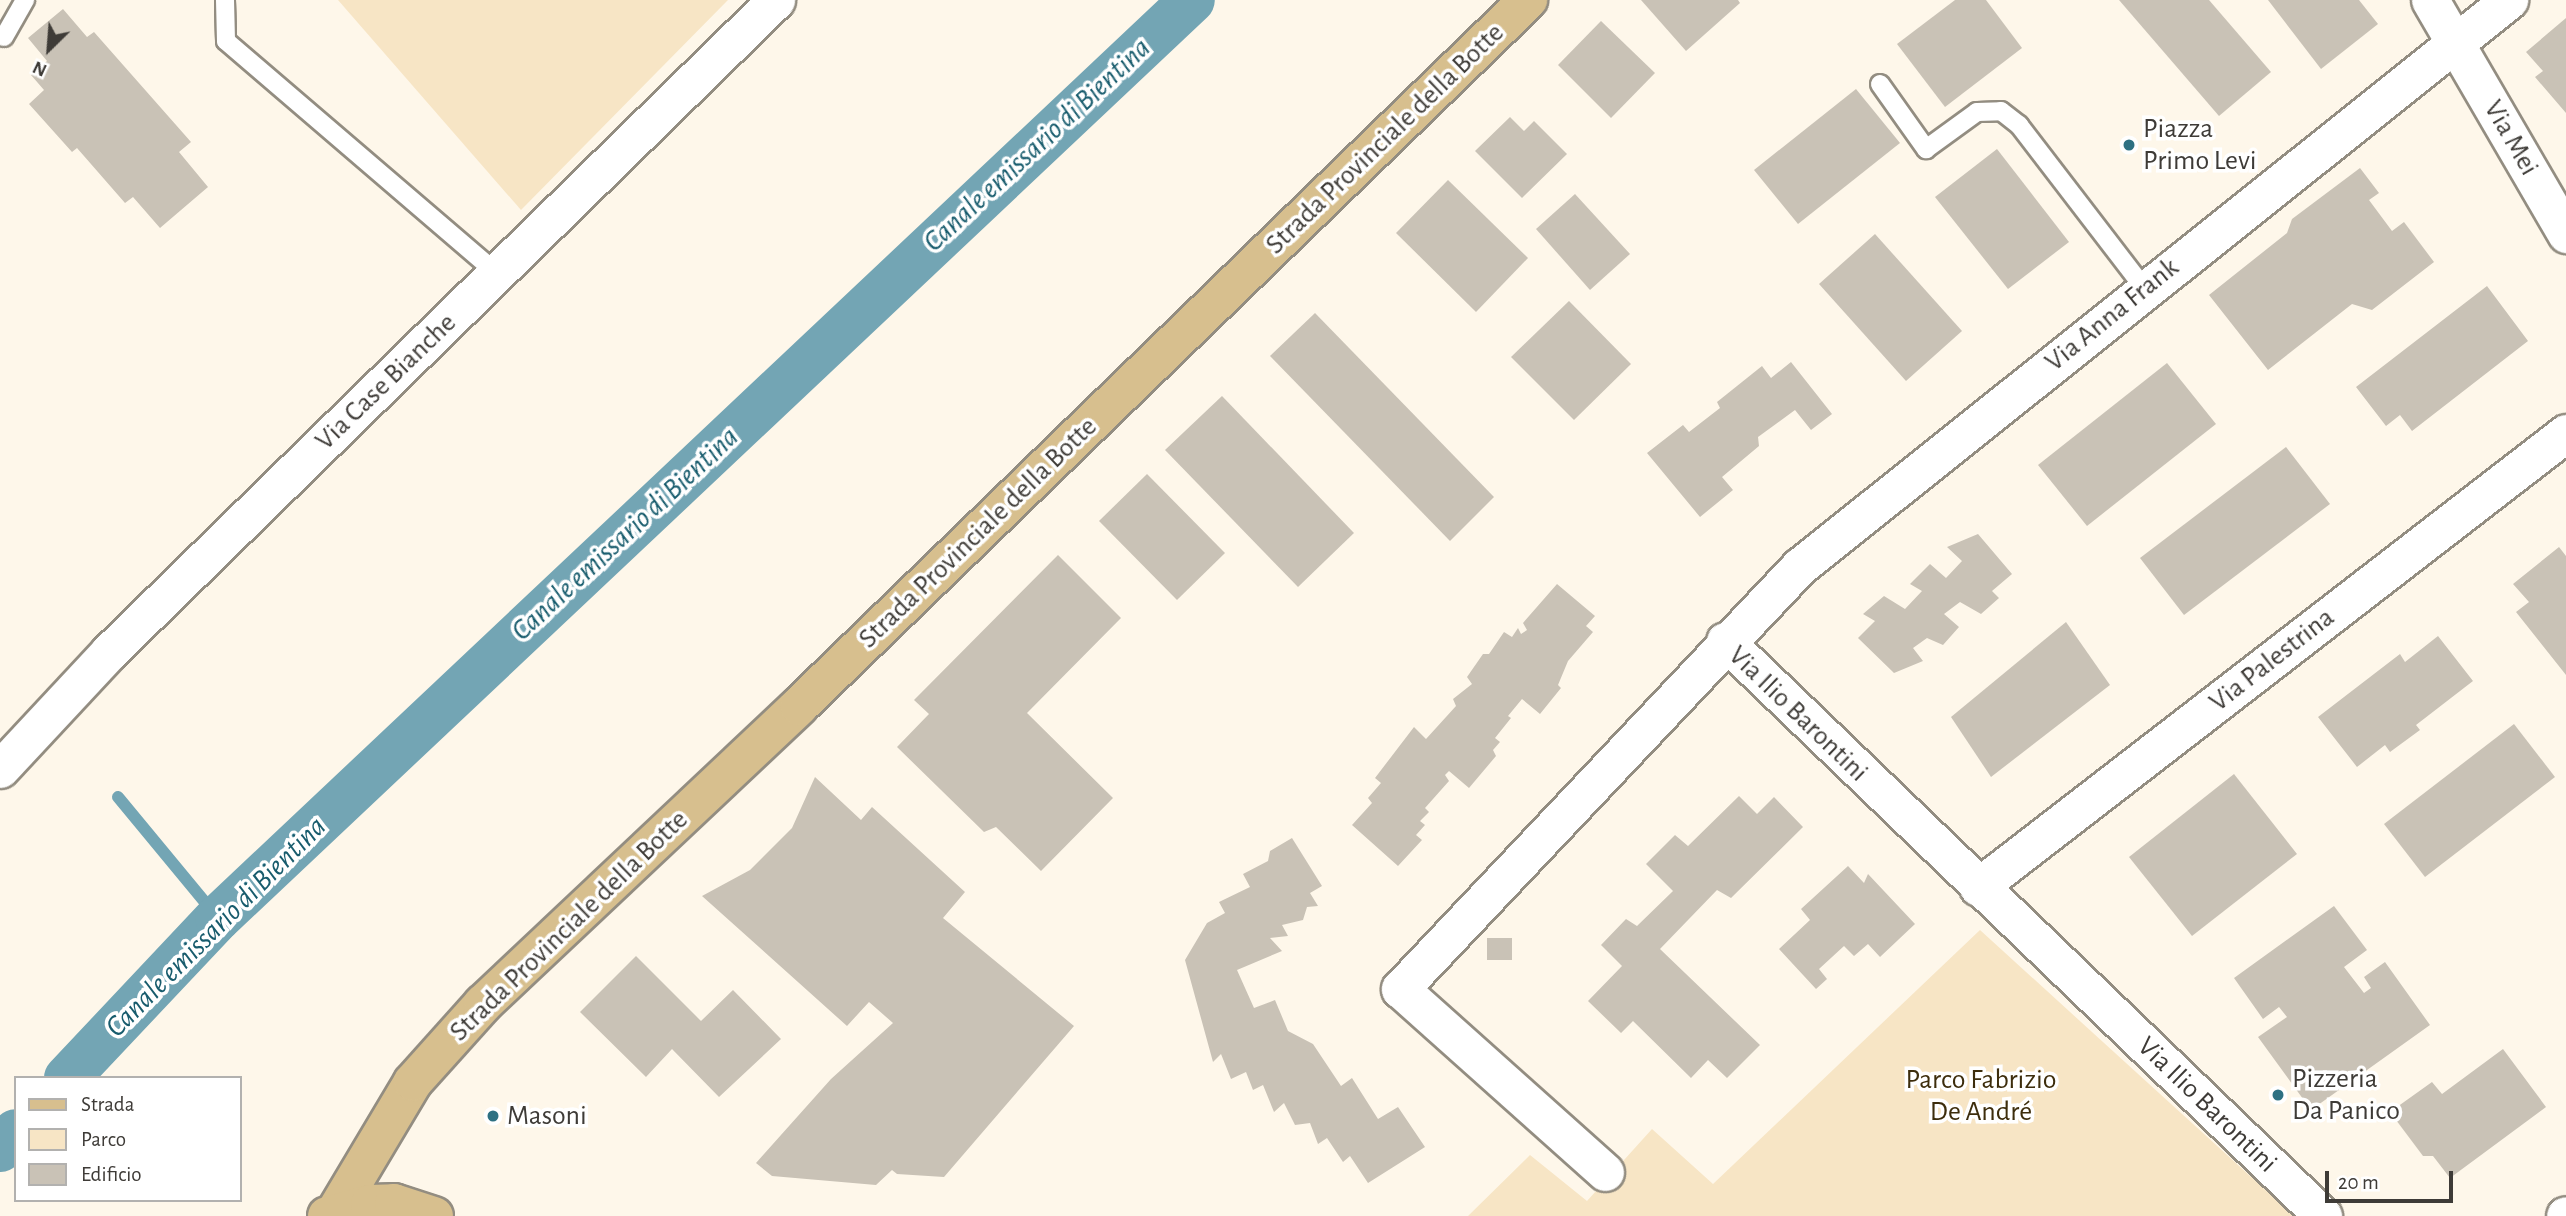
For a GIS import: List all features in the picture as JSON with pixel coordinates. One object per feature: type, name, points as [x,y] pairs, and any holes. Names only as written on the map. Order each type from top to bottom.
[{"type":"main road","name":"Strada Provinciale della Botte","points":[[332,1213],[426,1065],[482,1004],[799,706],[1528,0]]},
{"type":"main road","points":[[332,1213],[394,1203],[434,1216]]},
{"type":"street","name":"Via Case Bianche","points":[[0,769],[118,642],[776,0]]},
{"type":"street","name":"Via Mei","points":[[2430,0],[2566,234]]},
{"type":"street","name":"Via Anna Frank","points":[[1725,641],[1799,567],[2510,0]]},
{"type":"street","name":"Via Palestrina","points":[[1979,887],[2566,433]]},
{"type":"street","name":"Via Ilio Barontini","points":[[1605,1172],[1400,989],[1725,641],[2323,1216]]},
{"type":"lane","points":[[4,37],[25,0]]},
{"type":"lane","points":[[225,0],[226,41],[497,274]]},
{"type":"lane","points":[[1880,84],[1926,149],[1977,112],[2001,111],[2010,118],[2145,289]]},
{"type":"green space","points":[[338,0],[728,0],[521,210]]},
{"type":"green space","name":"Parco Fabrizio De André","points":[[1980,930],[2294,1216],[1468,1216],[1530,1155],[1587,1201],[1652,1129],[1713,1184]]},
{"type":"building","points":[[1641,0],[1738,0],[1740,3],[1686,51]]},
{"type":"building","points":[[1955,0],[1986,0],[2022,48],[1945,107],[1897,44]]},
{"type":"building","points":[[2119,0],[2209,0],[2271,72],[2219,116]]},
{"type":"building","points":[[2268,0],[2359,0],[2378,24],[2321,69]]},
{"type":"building","points":[[63,9],[87,37],[94,32],[191,142],[179,152],[208,187],[160,228],[133,197],[125,203],[77,148],[72,152],[29,104],[44,90],[31,75],[47,61],[28,38]]},
{"type":"building","points":[[2566,18],[2566,113],[2535,77],[2543,71],[2526,52]]},
{"type":"building","points":[[1601,21],[1655,73],[1611,118],[1558,65]]},
{"type":"building","points":[[1856,89],[1900,143],[1798,224],[1754,170]]},
{"type":"building","points":[[1510,117],[1524,131],[1534,121],[1567,154],[1522,198],[1475,151]]},
{"type":"building","points":[[1997,149],[2069,242],[2008,289],[1935,197]]},
{"type":"building","points":[[2360,168],[2379,193],[2369,200],[2392,231],[2404,222],[2434,262],[2372,310],[2352,304],[2268,370],[2209,295],[2287,233],[2292,219]]},
{"type":"building","points":[[1448,180],[1528,258],[1476,312],[1396,233]]},
{"type":"building","points":[[1575,194],[1630,254],[1590,290],[1536,229]]},
{"type":"building","points":[[1875,234],[1962,331],[1906,381],[1819,284]]},
{"type":"building","points":[[2487,286],[2528,341],[2412,431],[2400,415],[2386,426],[2356,387]]},
{"type":"building","points":[[1569,301],[1631,364],[1574,420],[1511,357]]},
{"type":"building","points":[[1315,313],[1494,497],[1450,541],[1270,356]]},
{"type":"building","points":[[1791,362],[1832,414],[1811,430],[1795,410],[1758,437],[1759,446],[1722,477],[1733,490],[1700,517],[1647,453],[1683,425],[1689,432],[1720,408],[1717,402],[1762,366],[1771,378]]},
{"type":"building","points":[[2167,363],[2216,424],[2087,526],[2038,465]]},
{"type":"building","points":[[1222,396],[1354,533],[1298,587],[1165,450]]},
{"type":"building","points":[[2286,447],[2330,504],[2184,615],[2140,558]]},
{"type":"building","points":[[1147,474],[1225,553],[1177,600],[1099,521]]},
{"type":"building","points":[[1978,534],[2012,574],[1992,591],[1999,598],[1981,614],[1960,602],[1944,614],[1959,627],[1943,645],[1927,638],[1913,648],[1923,661],[1894,673],[1858,638],[1875,621],[1863,614],[1884,596],[1905,609],[1922,591],[1910,584],[1930,564],[1946,578],[1962,561],[1947,547]]},
{"type":"building","points":[[2559,547],[2566,556],[2566,675],[2516,612],[2529,602],[2513,584]]},
{"type":"building","points":[[1058,555],[1121,618],[1027,713],[1113,798],[1041,871],[996,827],[984,832],[897,747],[929,714],[914,700]]},
{"type":"building","points":[[1557,584],[1595,616],[1586,626],[1593,632],[1568,661],[1558,685],[1561,688],[1540,714],[1522,699],[1508,716],[1511,718],[1495,738],[1500,742],[1493,750],[1496,756],[1469,788],[1449,771],[1445,775],[1449,781],[1425,808],[1429,812],[1420,821],[1425,825],[1416,835],[1422,840],[1398,866],[1352,825],[1372,803],[1368,798],[1381,783],[1375,778],[1414,727],[1426,739],[1456,706],[1453,699],[1472,684],[1467,677],[1483,654],[1489,654],[1504,632],[1512,637],[1518,628],[1521,634],[1527,630],[1523,623]]},
{"type":"building","points":[[2066,622],[2110,685],[1991,777],[1951,717]]},
{"type":"building","points":[[2438,636],[2473,681],[2416,725],[2420,730],[2390,752],[2385,745],[2357,767],[2318,717],[2400,654],[2405,662]]},
{"type":"building","points":[[2514,724],[2555,777],[2425,877],[2384,824]]},
{"type":"building","points":[[2234,774],[2297,854],[2192,936],[2129,857]]},
{"type":"building","points":[[815,777],[861,820],[872,807],[965,892],[943,918],[1074,1026],[944,1177],[897,1174],[892,1170],[876,1185],[772,1176],[756,1163],[831,1079],[893,1023],[869,1002],[847,1026],[702,896],[750,870],[792,828]]},
{"type":"building","points":[[1739,796],[1757,814],[1774,797],[1803,827],[1731,898],[1717,890],[1660,949],[1760,1045],[1727,1078],[1708,1060],[1691,1078],[1633,1021],[1621,1033],[1588,1001],[1622,966],[1601,945],[1626,919],[1637,926],[1673,891],[1646,864],[1675,835],[1688,846]]},
{"type":"building","points":[[1292,838],[1322,886],[1310,893],[1318,906],[1307,907],[1303,920],[1282,925],[1288,936],[1270,938],[1282,951],[1237,970],[1254,1008],[1275,1000],[1288,1031],[1313,1044],[1341,1086],[1352,1078],[1378,1119],[1398,1107],[1425,1147],[1368,1183],[1350,1156],[1343,1162],[1327,1138],[1318,1144],[1310,1123],[1295,1125],[1284,1103],[1274,1112],[1263,1085],[1253,1090],[1246,1072],[1231,1079],[1221,1054],[1213,1062],[1185,960],[1207,923],[1225,913],[1219,902],[1250,887],[1243,874],[1268,861],[1270,851]]},
{"type":"building","points":[[1848,866],[1864,883],[1868,874],[1915,924],[1880,957],[1868,944],[1854,956],[1844,946],[1819,969],[1827,979],[1816,989],[1779,949],[1810,920],[1801,909]]},
{"type":"building","points":[[2334,906],[2367,950],[2344,967],[2364,993],[2371,988],[2364,977],[2385,962],[2430,1025],[2311,1110],[2258,1037],[2287,1017],[2279,1007],[2263,1019],[2234,978]]},
{"type":"building","points":[[1487,938],[1512,938],[1512,960],[1487,960]]},
{"type":"building","points":[[636,956],[701,1021],[733,990],[781,1039],[719,1097],[672,1049],[646,1077],[580,1012]]},
{"type":"building","points":[[2503,1049],[2546,1107],[2450,1178],[2433,1156],[2423,1156],[2390,1112],[2432,1082],[2442,1094]]},
{"type":"waterway","name":"Canale emissario di Bientina","points":[[69,1076],[218,918],[1192,0]]},
{"type":"waterway","points":[[118,797],[218,918]]},
{"type":"waterway","name":"Canale emissario di Bientina","points":[[0,1149],[14,1134]]},
{"type":"place","name":"Piazza Primo Levi","points":[[2129,145]]},
{"type":"place","name":"Pizzeria Da Panico","points":[[2278,1095]]},
{"type":"place","name":"Masoni","points":[[493,1116]]}]
